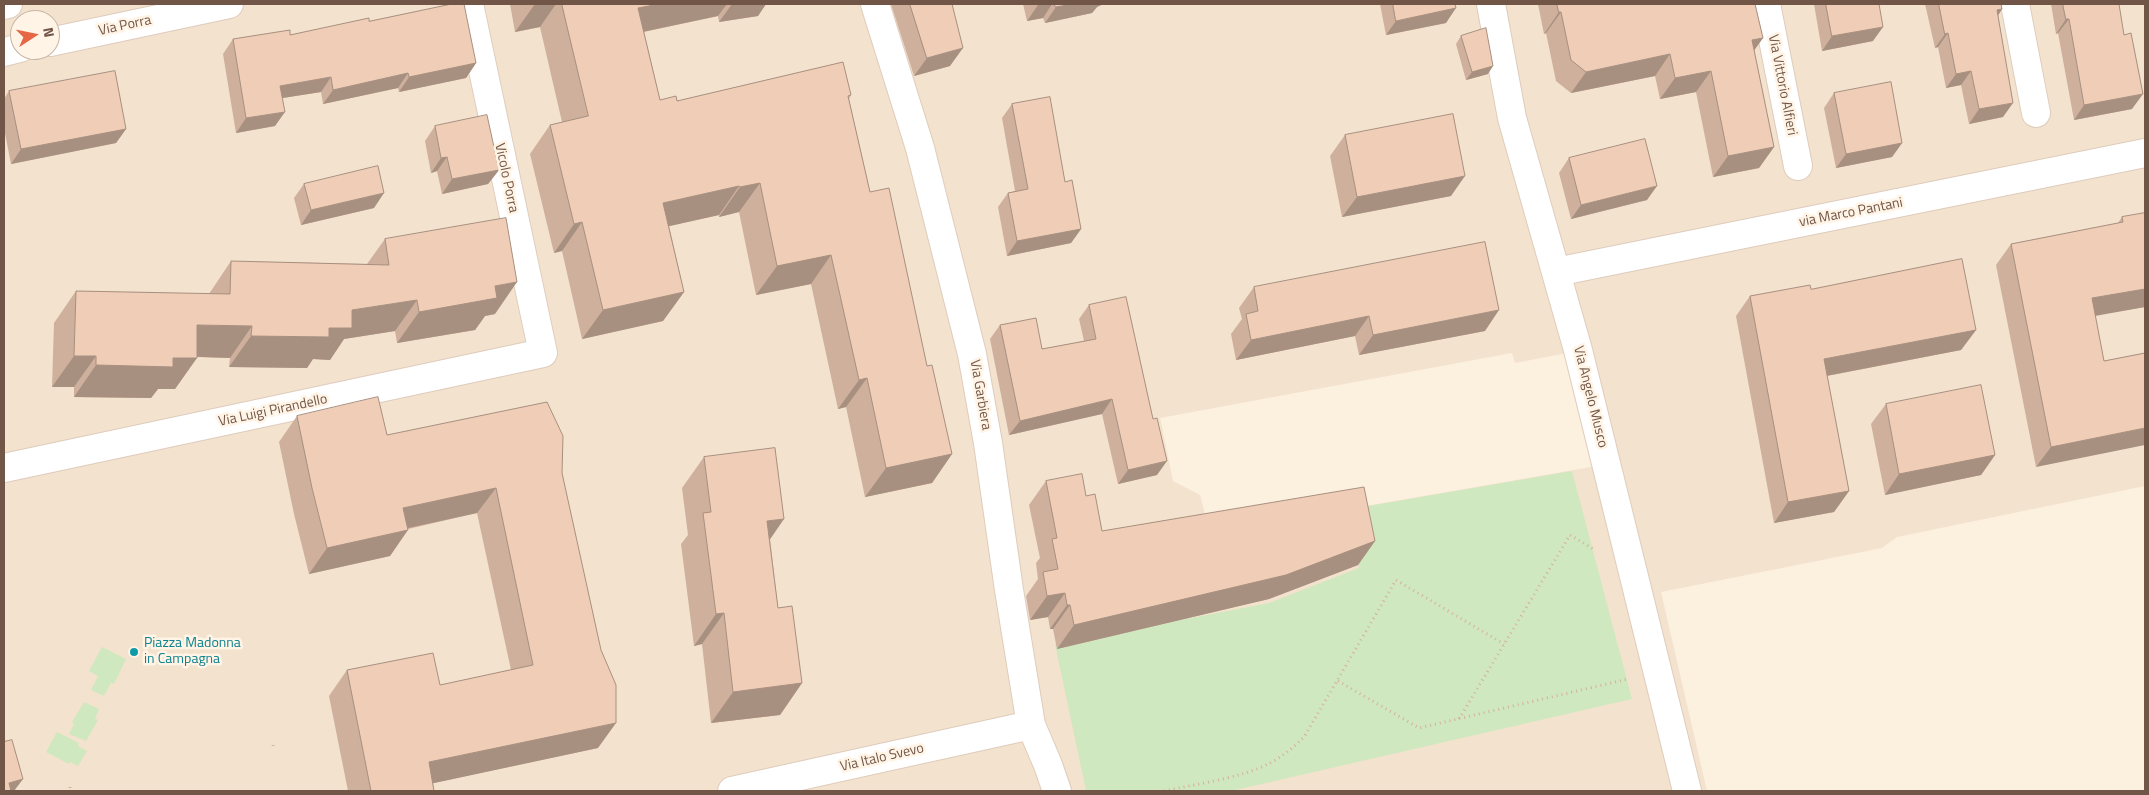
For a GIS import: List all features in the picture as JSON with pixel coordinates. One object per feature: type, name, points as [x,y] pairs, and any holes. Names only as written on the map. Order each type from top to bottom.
[{"type":"street","points":[[4,5],[8,4]]},
{"type":"street","name":"Via Porra","points":[[60,40],[229,4]]},
{"type":"street","name":"Vicolo Porra","points":[[469,4],[543,353]]},
{"type":"street","name":"Via Garbiera","points":[[875,4],[920,148],[972,354],[988,443],[1031,725],[1057,791]]},
{"type":"street","name":"Via Angelo Musco","points":[[1491,4],[1512,118],[1578,350],[1687,791]]},
{"type":"street","name":"Via Vittorio Alfieri","points":[[1766,4],[1798,166]]},
{"type":"street","points":[[2015,4],[2036,113]]},
{"type":"street","name":"via Marco Pantani","points":[[1556,272],[2145,153]]},
{"type":"street","name":"Via Luigi Pirandello","points":[[4,468],[543,353]]},
{"type":"street","name":"Via Italo Svevo","points":[[732,791],[1031,725]]},
{"type":"path","points":[[1458,719],[1570,535],[1612,561],[1629,556]]},
{"type":"path","points":[[1164,791],[1242,773],[1269,764],[1289,751],[1304,737],[1396,580],[1504,644]]},
{"type":"path","points":[[1337,681],[1419,728],[1658,672]]},
{"type":"shaded area","points":[[4,4],[2145,4],[2145,486],[1897,537],[1882,548],[1661,592],[1707,791],[4,791]],"holes":[[[1512,353],[1515,363],[1567,353],[1597,466],[1210,533],[1200,495],[1173,481],[1160,418]]]},
{"type":"green space","points":[[1572,471],[1632,699],[1231,791],[1086,791],[1055,644],[1269,603],[1359,568],[1345,510]]},
{"type":"green space","points":[[102,647],[126,659],[114,684],[111,683],[104,696],[91,690],[98,676],[89,671]]},
{"type":"green space","points":[[84,702],[99,709],[95,719],[98,720],[86,741],[69,734],[74,724],[72,722]]},
{"type":"green space","points":[[57,732],[79,743],[78,746],[87,751],[78,766],[70,762],[69,764],[46,752]]},
{"type":"building","points":[[452,4],[464,4],[476,63],[409,77],[408,73],[333,90],[331,77],[280,86],[285,112],[246,118],[233,39],[290,30],[290,35],[369,18],[369,21]]},
{"type":"building","points":[[562,4],[659,4],[638,8],[660,100],[676,96],[677,101],[843,62],[851,95],[848,96],[870,192],[889,188],[927,366],[932,365],[952,454],[886,468],[867,378],[859,380],[831,255],[777,266],[760,183],[663,203],[684,292],[603,310],[582,222],[574,224],[550,125],[588,116]]},
{"type":"building","points":[[910,4],[952,4],[963,48],[927,58]]},
{"type":"building","points":[[1054,4],[1073,4],[1056,7]]},
{"type":"building","points":[[1393,4],[1455,4],[1456,8],[1396,21]]},
{"type":"building","points":[[1557,4],[1755,4],[1763,38],[1752,40],[1774,147],[1728,156],[1711,71],[1675,78],[1670,54],[1586,72],[1571,60],[1561,12],[1559,12]]},
{"type":"building","points":[[1826,4],[1879,4],[1883,27],[1832,36]]},
{"type":"building","points":[[1939,4],[2001,4],[2002,9],[1997,10],[2013,103],[1979,109],[1971,71],[1956,74],[1948,33],[1945,34]]},
{"type":"building","points":[[2063,4],[2119,4],[2124,35],[2131,33],[2143,94],[2084,105],[2069,19],[2066,19]]},
{"type":"building","points":[[1486,28],[1493,66],[1472,72],[1461,36]]},
{"type":"building","points":[[115,71],[126,129],[21,149],[9,91]]},
{"type":"building","points":[[1891,82],[1902,143],[1846,154],[1834,93]]},
{"type":"building","points":[[1050,97],[1065,182],[1072,180],[1081,229],[1017,241],[1008,193],[1028,189],[1012,104]]},
{"type":"building","points":[[1453,114],[1465,176],[1357,197],[1345,135]]},
{"type":"building","points":[[487,115],[499,170],[452,179],[447,157],[441,158],[435,126]]},
{"type":"building","points":[[1645,139],[1657,186],[1581,205],[1569,158]]},
{"type":"building","points":[[378,166],[384,193],[311,210],[304,184]]},
{"type":"building","points":[[2145,213],[2145,289],[2092,298],[2104,361],[2145,353],[2145,428],[2051,447],[2011,244],[2123,222],[2122,217]]},
{"type":"building","points":[[506,218],[517,282],[495,286],[497,298],[419,312],[417,300],[352,310],[352,328],[329,328],[329,337],[251,336],[252,326],[197,325],[197,358],[173,358],[173,367],[96,365],[96,356],[74,356],[76,291],[230,294],[231,261],[389,265],[385,239]]},
{"type":"building","points":[[1485,242],[1499,310],[1373,335],[1369,316],[1251,340],[1246,314],[1258,311],[1254,287]]},
{"type":"building","points":[[1962,259],[1976,330],[1824,359],[1849,491],[1788,502],[1750,296],[1810,285],[1811,289]]},
{"type":"building","points":[[1126,297],[1153,419],[1157,418],[1167,461],[1128,470],[1112,399],[1020,421],[1000,325],[1036,318],[1042,349],[1096,339],[1089,305]]},
{"type":"building","points":[[1981,385],[1995,455],[1899,474],[1886,404]]},
{"type":"building","points":[[378,397],[387,435],[547,402],[563,436],[562,473],[601,650],[616,685],[616,723],[429,762],[434,791],[371,791],[347,670],[433,653],[440,685],[533,665],[496,488],[403,508],[408,530],[327,548],[297,416]]},
{"type":"building","points":[[775,448],[784,519],[767,521],[778,608],[792,606],[802,683],[733,692],[724,613],[716,614],[703,513],[711,512],[704,457]]},
{"type":"building","points":[[1082,474],[1086,496],[1095,494],[1102,531],[1364,487],[1375,541],[1286,575],[1074,625],[1070,605],[1067,605],[1065,593],[1047,596],[1043,572],[1058,569],[1052,539],[1057,538],[1046,481]]},
{"type":"building","points":[[12,740],[23,779],[9,783],[11,791],[4,791],[4,742]]},
{"type":"place","name":"Piazza Madonna in Campagna","points":[[134,652]]}]
